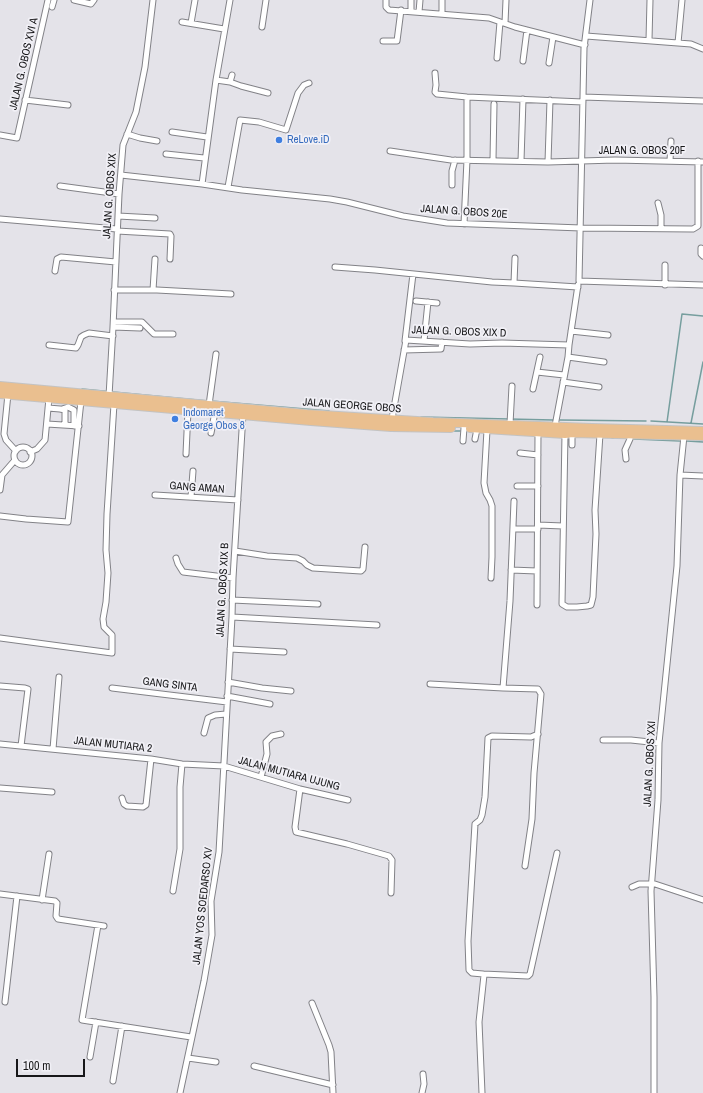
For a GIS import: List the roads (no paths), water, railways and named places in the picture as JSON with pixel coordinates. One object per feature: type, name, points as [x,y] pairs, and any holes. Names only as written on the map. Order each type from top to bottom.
[{"type":"main road","name":"JALAN GEORGE OBOS","points":[[0,386],[307,414],[592,428],[703,431]]},
{"type":"main road","name":"JALAN GEORGE OBOS","points":[[6,396],[49,398],[114,406],[243,414],[391,427],[477,428],[538,433],[703,436]]},
{"type":"street","name":"JALAN G. OBOS XVI A","points":[[0,135],[17,138],[48,0]]},
{"type":"street","points":[[52,7],[54,0]]},
{"type":"street","points":[[74,0],[91,4],[94,0]]},
{"type":"street","name":"JALAN G. OBOS XIX","points":[[109,396],[114,325],[114,290],[119,194],[123,145],[136,112],[145,67],[153,0]]},
{"type":"street","points":[[191,23],[195,0]]},
{"type":"street","points":[[202,184],[207,137],[230,0]]},
{"type":"street","points":[[262,27],[266,0]]},
{"type":"street","points":[[386,0],[386,7],[388,9],[480,16],[585,45]]},
{"type":"street","points":[[411,0],[412,11]]},
{"type":"street","points":[[419,12],[420,0]]},
{"type":"street","points":[[442,0],[442,13]]},
{"type":"street","points":[[497,58],[506,0]]},
{"type":"street","points":[[555,426],[568,357],[579,284],[585,45],[590,0]]},
{"type":"street","points":[[649,40],[650,0]]},
{"type":"street","points":[[678,43],[682,0]]},
{"type":"street","points":[[383,40],[397,41],[401,10]]},
{"type":"street","points":[[182,22],[224,29]]},
{"type":"street","points":[[523,61],[527,30]]},
{"type":"street","points":[[586,36],[691,44],[703,49]]},
{"type":"street","points":[[549,62],[552,37]]},
{"type":"street","points":[[436,73],[436,94],[467,97],[550,100],[583,99],[703,101]]},
{"type":"street","points":[[230,82],[232,75]]},
{"type":"street","points":[[216,80],[230,82],[268,93]]},
{"type":"street","points":[[228,187],[240,120],[259,122],[286,130],[298,93],[304,85],[309,83]]},
{"type":"street","points":[[464,224],[468,160],[467,97]]},
{"type":"street","points":[[521,161],[523,99]]},
{"type":"street","points":[[25,100],[68,105]]},
{"type":"street","points":[[548,162],[550,100]]},
{"type":"street","points":[[493,160],[494,104]]},
{"type":"street","points":[[172,132],[207,137]]},
{"type":"street","points":[[127,134],[157,141]]},
{"type":"street","points":[[670,161],[671,141]]},
{"type":"street","name":"JALAN G. OBOS 20F","points":[[390,151],[455,160],[548,162],[615,160],[701,161]]},
{"type":"street","points":[[166,154],[204,158]]},
{"type":"street","points":[[452,185],[452,171],[455,160]]},
{"type":"street","name":"JALAN G. OBOS 20E","points":[[121,175],[347,202],[420,220],[464,224],[581,228],[693,229],[698,226],[701,161]]},
{"type":"street","points":[[60,186],[119,194]]},
{"type":"street","points":[[658,202],[661,215],[661,228]]},
{"type":"street","points":[[118,216],[155,218]]},
{"type":"street","points":[[0,219],[170,234],[170,259]]},
{"type":"street","points":[[701,248],[703,256]]},
{"type":"street","points":[[55,271],[57,259],[61,257],[116,262]]},
{"type":"street","points":[[514,282],[515,258]]},
{"type":"street","points":[[153,290],[154,259]]},
{"type":"street","points":[[665,265],[666,284]]},
{"type":"street","points":[[335,267],[492,282],[703,285]]},
{"type":"street","points":[[405,341],[413,274]]},
{"type":"street","points":[[114,290],[153,290],[231,294]]},
{"type":"street","points":[[416,301],[437,303]]},
{"type":"street","points":[[424,341],[428,302]]},
{"type":"street","points":[[114,325],[142,322],[154,334],[173,334]]},
{"type":"street","points":[[114,325],[140,328]]},
{"type":"street","points":[[571,331],[608,335]]},
{"type":"street","points":[[48,345],[76,348],[81,337],[89,333],[113,336]]},
{"type":"street","name":"JALAN G. OBOS XIX D","points":[[392,419],[405,341],[470,344],[502,343],[569,345]]},
{"type":"street","points":[[404,350],[441,349],[442,342]]},
{"type":"street","points":[[209,405],[216,354]]},
{"type":"street","points":[[533,389],[540,357]]},
{"type":"street","points":[[568,357],[604,362]]},
{"type":"street","points":[[537,372],[564,375]]},
{"type":"street","points":[[563,382],[599,387]]},
{"type":"street","points":[[510,424],[512,386]]},
{"type":"street","points":[[6,396],[4,434],[6,440],[16,451]]},
{"type":"street","points":[[30,452],[37,449],[45,440],[49,398]]},
{"type":"street","points":[[0,516],[68,522],[76,426],[81,403]]},
{"type":"street","points":[[0,638],[112,653],[112,635],[104,627],[103,619],[108,573],[106,550],[107,521],[114,406]]},
{"type":"street","points":[[48,408],[62,409],[68,407],[74,410],[76,426]]},
{"type":"street","points":[[62,409],[66,411],[65,425]]},
{"type":"street","points":[[186,454],[188,410]]},
{"type":"street","points":[[211,433],[215,412]]},
{"type":"street","name":"JALAN G. OBOS XIX B","points":[[224,766],[243,414]]},
{"type":"street","points":[[47,424],[76,426]]},
{"type":"street","points":[[463,441],[464,428]]},
{"type":"street","points":[[475,439],[477,428]]},
{"type":"street","points":[[487,430],[484,483],[486,493],[492,506],[491,578]]},
{"type":"street","points":[[537,605],[538,433]]},
{"type":"street","points":[[568,433],[572,445]]},
{"type":"street","points":[[568,433],[563,526],[562,604],[566,607],[587,606],[592,602],[594,590],[596,534],[595,510],[600,434]]},
{"type":"street","points":[[626,459],[625,450],[630,439],[630,435]]},
{"type":"street","name":"JALAN G. OBOS XXI","points":[[654,1093],[654,997],[651,884],[658,800],[659,743],[677,566],[680,475],[684,436]]},
{"type":"street","points":[[22,447],[30,452],[31,458],[27,464],[20,464],[15,460],[14,455],[16,451],[22,447]]},
{"type":"street","points":[[520,453],[538,455]]},
{"type":"street","points":[[0,490],[2,475],[15,460]]},
{"type":"street","points":[[191,497],[193,471]]},
{"type":"street","points":[[680,475],[703,476]]},
{"type":"street","points":[[517,486],[538,486]]},
{"type":"street","name":"GANG AMAN","points":[[155,495],[238,500]]},
{"type":"street","points":[[503,688],[510,601],[514,501]]},
{"type":"street","points":[[513,529],[563,526]]},
{"type":"street","points":[[236,551],[267,556],[297,558],[313,568],[361,571],[363,569],[365,547]]},
{"type":"street","points":[[176,558],[183,572],[233,578]]},
{"type":"street","points":[[511,570],[537,571]]},
{"type":"street","points":[[232,600],[318,604]]},
{"type":"street","points":[[232,617],[377,625]]},
{"type":"street","points":[[230,649],[284,652]]},
{"type":"street","points":[[53,749],[58,676]]},
{"type":"street","points":[[228,682],[291,691]]},
{"type":"street","points":[[430,684],[538,689],[540,691],[541,700],[534,773],[532,819],[525,866]]},
{"type":"street","points":[[0,686],[25,688],[28,690],[21,746]]},
{"type":"street","name":"GANG SINTA","points":[[112,688],[270,704]]},
{"type":"street","points":[[204,733],[208,718],[215,715],[226,714]]},
{"type":"street","points":[[260,777],[267,754],[266,742],[272,736],[280,734]]},
{"type":"street","points":[[538,734],[530,737],[491,736],[488,738],[485,797],[482,815],[480,820],[475,824],[468,941],[469,970],[472,973],[528,976],[530,974],[557,853]]},
{"type":"street","points":[[603,740],[631,740],[659,743]]},
{"type":"street","name":"JALAN MUTIARA 2","points":[[0,744],[150,759],[182,764],[224,766]]},
{"type":"street","points":[[122,798],[124,804],[127,806],[143,807],[146,805],[150,759]]},
{"type":"street","points":[[173,891],[180,849],[180,787],[182,764]]},
{"type":"street","name":"JALAN MUTIARA UJUNG","points":[[224,766],[300,789],[348,800]]},
{"type":"street","name":"JALAN YOS SOEDARSO XV","points":[[180,1093],[212,935],[211,901],[219,852],[224,766]]},
{"type":"street","points":[[0,788],[52,792]]},
{"type":"street","points":[[300,789],[295,827],[296,832],[389,856],[392,860],[391,893]]},
{"type":"street","points":[[42,900],[49,854]]},
{"type":"street","points":[[632,887],[639,884],[651,884],[703,900]]},
{"type":"street","points":[[0,894],[55,901],[57,903],[56,916],[58,919],[104,926]]},
{"type":"street","points":[[5,1002],[17,896]]},
{"type":"street","points":[[98,925],[82,1020],[191,1037]]},
{"type":"street","points":[[482,1093],[479,1022],[484,979],[483,974]]},
{"type":"street","points":[[312,1003],[331,1052],[333,1093]]},
{"type":"street","points":[[90,1057],[96,1022]]},
{"type":"street","points":[[113,1081],[122,1026]]},
{"type":"street","points":[[188,1058],[216,1062]]},
{"type":"street","points":[[254,1066],[333,1085]]},
{"type":"street","points":[[422,1093],[424,1084],[423,1074]]},
{"type":"waterway","points":[[667,422],[682,314],[703,316]]},
{"type":"waterway","points":[[691,423],[703,362]]},
{"type":"waterway","points":[[82,389],[208,401]]},
{"type":"waterway","points":[[211,401],[329,411]]},
{"type":"waterway","points":[[421,417],[553,420]]},
{"type":"waterway","points":[[560,420],[646,421]]},
{"type":"waterway","points":[[651,421],[703,424]]},
{"type":"waterway","points":[[452,431],[460,431]]},
{"type":"waterway","points":[[612,438],[626,438]]},
{"type":"waterway","points":[[634,439],[680,441]]},
{"type":"waterway","points":[[687,441],[703,442]]},
{"type":"waterway","points":[[235,498],[237,477]]},
{"type":"waterway","points":[[188,1044],[202,979]]},
{"type":"place","name":"ReLove.iD","points":[[279,140]]},
{"type":"place","name":"Indomaret George Obos 8","points":[[175,419]]}]
